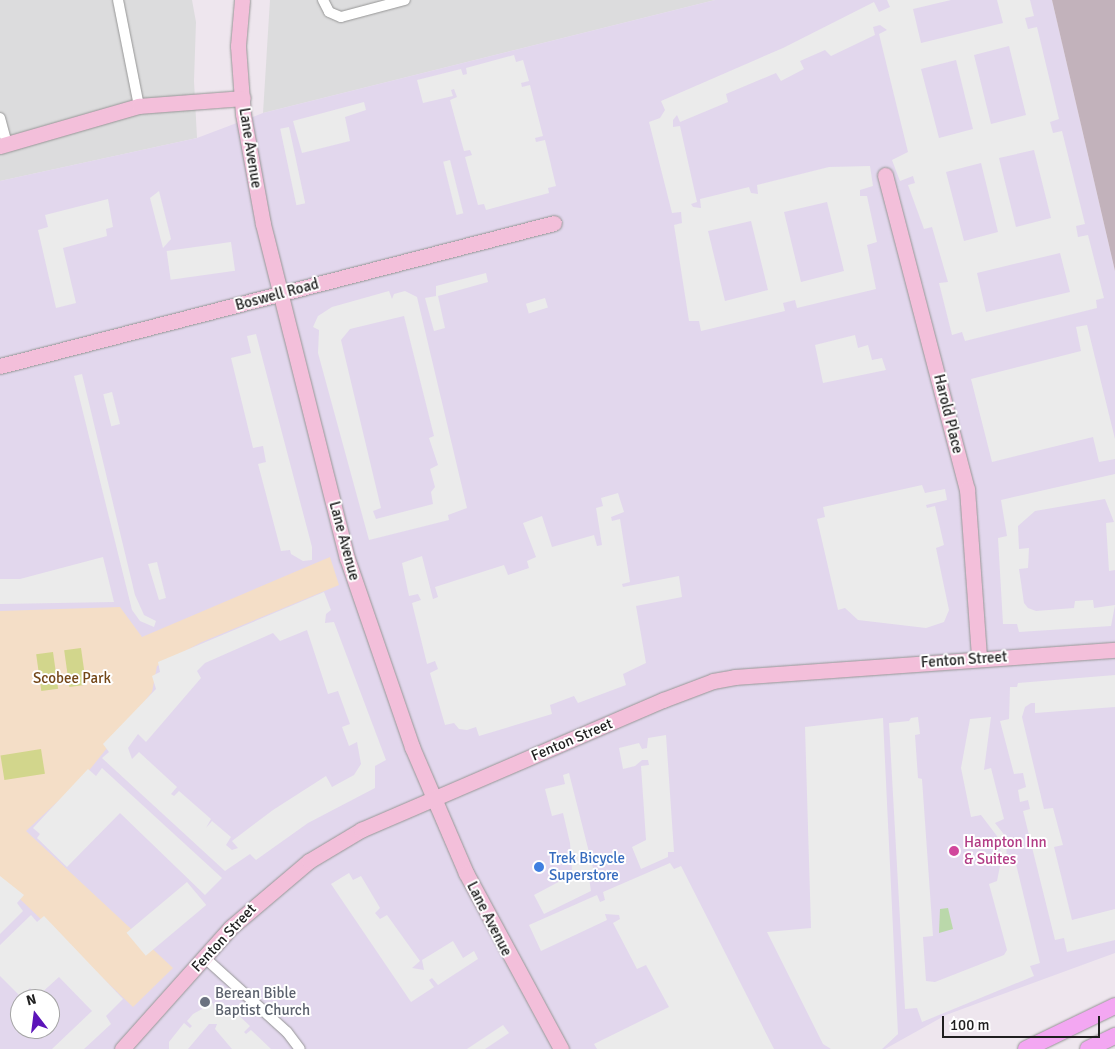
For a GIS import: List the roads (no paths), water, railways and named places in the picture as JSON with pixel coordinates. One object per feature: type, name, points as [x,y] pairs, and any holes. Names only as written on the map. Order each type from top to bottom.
[{"type":"main road","points":[[1026,1049],[1115,1006]]},
{"type":"main road","points":[[1088,1049],[1115,1036]]},
{"type":"street","points":[[118,0],[139,106]]},
{"type":"street","name":"Lane Avenue","points":[[242,0],[238,46],[243,98],[262,224],[360,599],[412,747],[466,873],[561,1049]]},
{"type":"street","points":[[323,0],[329,12],[341,17],[404,0]]},
{"type":"street","points":[[0,118],[4,145],[139,106],[243,98]]},
{"type":"street","name":"Harold Place","points":[[886,175],[967,489],[979,658]]},
{"type":"street","name":"Boswell Road","points":[[0,366],[554,223]]},
{"type":"street","name":"Fenton Street","points":[[122,1049],[205,958],[235,922],[309,861],[361,830],[713,681],[979,658],[1115,650]]},
{"type":"street","points":[[205,958],[287,1032],[300,1049]]},
{"type":"place","name":"Hampton Inn & Suites","points":[[954,851]]},
{"type":"place","name":"Trek Bicycle Superstore","points":[[539,867]]},
{"type":"place","name":"Berean Bible Baptist Church","points":[[205,1002]]},
{"type":"park label","name":"Scobee Park","points":[[72,679]]}]
